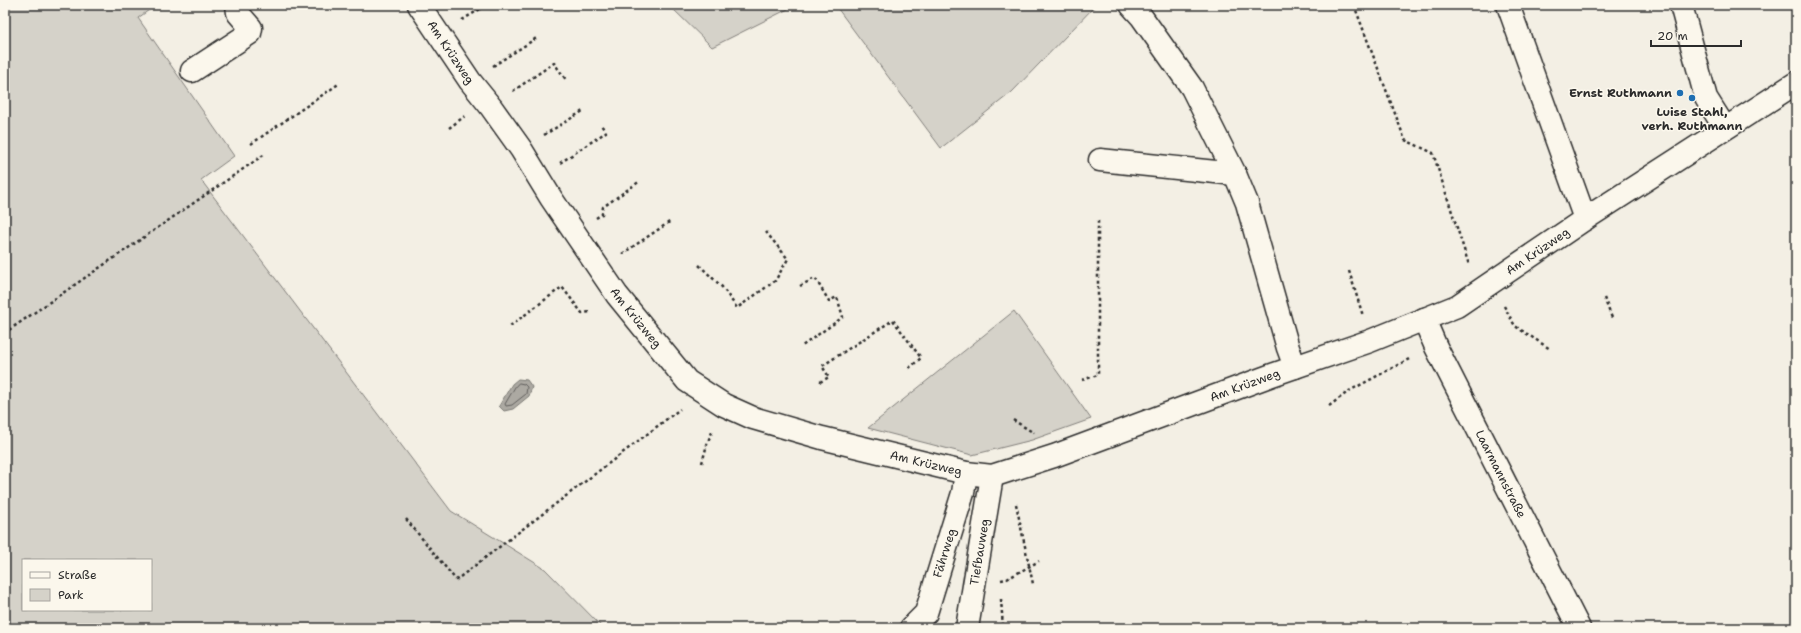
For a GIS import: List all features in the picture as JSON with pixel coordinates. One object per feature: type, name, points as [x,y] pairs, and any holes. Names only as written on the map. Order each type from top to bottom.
[{"type":"street","points":[[192,71],[250,33],[251,28],[238,13],[238,5]]},
{"type":"street","name":"Am Krüzweg","points":[[419,5],[470,81],[491,107],[520,149],[599,270],[617,295],[687,381],[724,405],[753,418],[822,438],[966,473],[992,476],[1054,456],[1295,367],[1370,341],[1457,306],[1585,219],[1796,83]]},
{"type":"street","points":[[1131,5],[1141,16],[1192,88],[1235,174],[1247,203],[1288,348],[1295,367]]},
{"type":"street","points":[[1508,5],[1585,219]]},
{"type":"street","points":[[1681,5],[1706,98],[1725,128]]},
{"type":"street","points":[[1100,160],[1235,174]]},
{"type":"street","name":"Laarmannstraße","points":[[1424,320],[1436,348],[1579,628]]},
{"type":"street","name":"Fährweg","points":[[911,628],[926,613],[963,493],[966,473]]},
{"type":"street","name":"Tiefbauweg","points":[[967,628],[992,476]]},
{"type":"path","points":[[1354,5],[1405,140],[1433,153],[1484,288],[1515,326],[1550,350]]},
{"type":"path","points":[[470,81],[538,37]]},
{"type":"path","points":[[491,107],[554,63],[567,81]]},
{"type":"path","points":[[251,144],[340,83]]},
{"type":"path","points":[[520,149],[583,111]]},
{"type":"path","points":[[537,177],[606,132],[601,125]]},
{"type":"path","points":[[9,330],[265,154]]},
{"type":"path","points":[[574,233],[602,214],[603,207],[640,181]]},
{"type":"path","points":[[1082,380],[1098,375],[1098,220]]},
{"type":"path","points":[[599,270],[671,221]]},
{"type":"path","points":[[699,264],[722,286],[737,308],[775,280],[788,259],[766,232]]},
{"type":"path","points":[[1350,270],[1370,341]]},
{"type":"path","points":[[800,286],[815,278],[829,301],[837,297],[844,317],[802,346]]},
{"type":"path","points":[[510,326],[562,287],[582,312],[592,312]]},
{"type":"path","points":[[1604,298],[1612,318]]},
{"type":"path","points":[[820,382],[829,377],[822,366],[893,320],[921,358],[908,370]]},
{"type":"path","points":[[1329,406],[1349,391],[1406,360],[1436,348]]},
{"type":"path","points":[[406,519],[456,580],[703,392]]},
{"type":"path","points":[[702,463],[708,441],[724,405]]},
{"type":"path","points":[[1023,541],[1033,584]]},
{"type":"path","points":[[1007,579],[1039,561]]},
{"type":"path","points":[[1001,599],[1002,628]]},
{"type":"green space","points":[[5,5],[156,5],[138,18],[234,156],[201,180],[451,511],[545,569],[603,628],[5,628]]},
{"type":"green space","points":[[669,5],[796,5],[712,47]]},
{"type":"green space","points":[[835,5],[1096,5],[1012,92],[941,148]]},
{"type":"green space","points":[[1014,311],[1091,419],[1032,440],[972,455],[868,428]]},
{"type":"water","points":[[518,379],[527,380],[532,387],[529,396],[513,409],[504,411],[499,406],[512,384]]},
{"type":"place","name":"Ernst Ruthmann","points":[[1680,93]]},
{"type":"place","name":"Luise Stahl, verh. Ruthmann","points":[[1692,98]]}]
